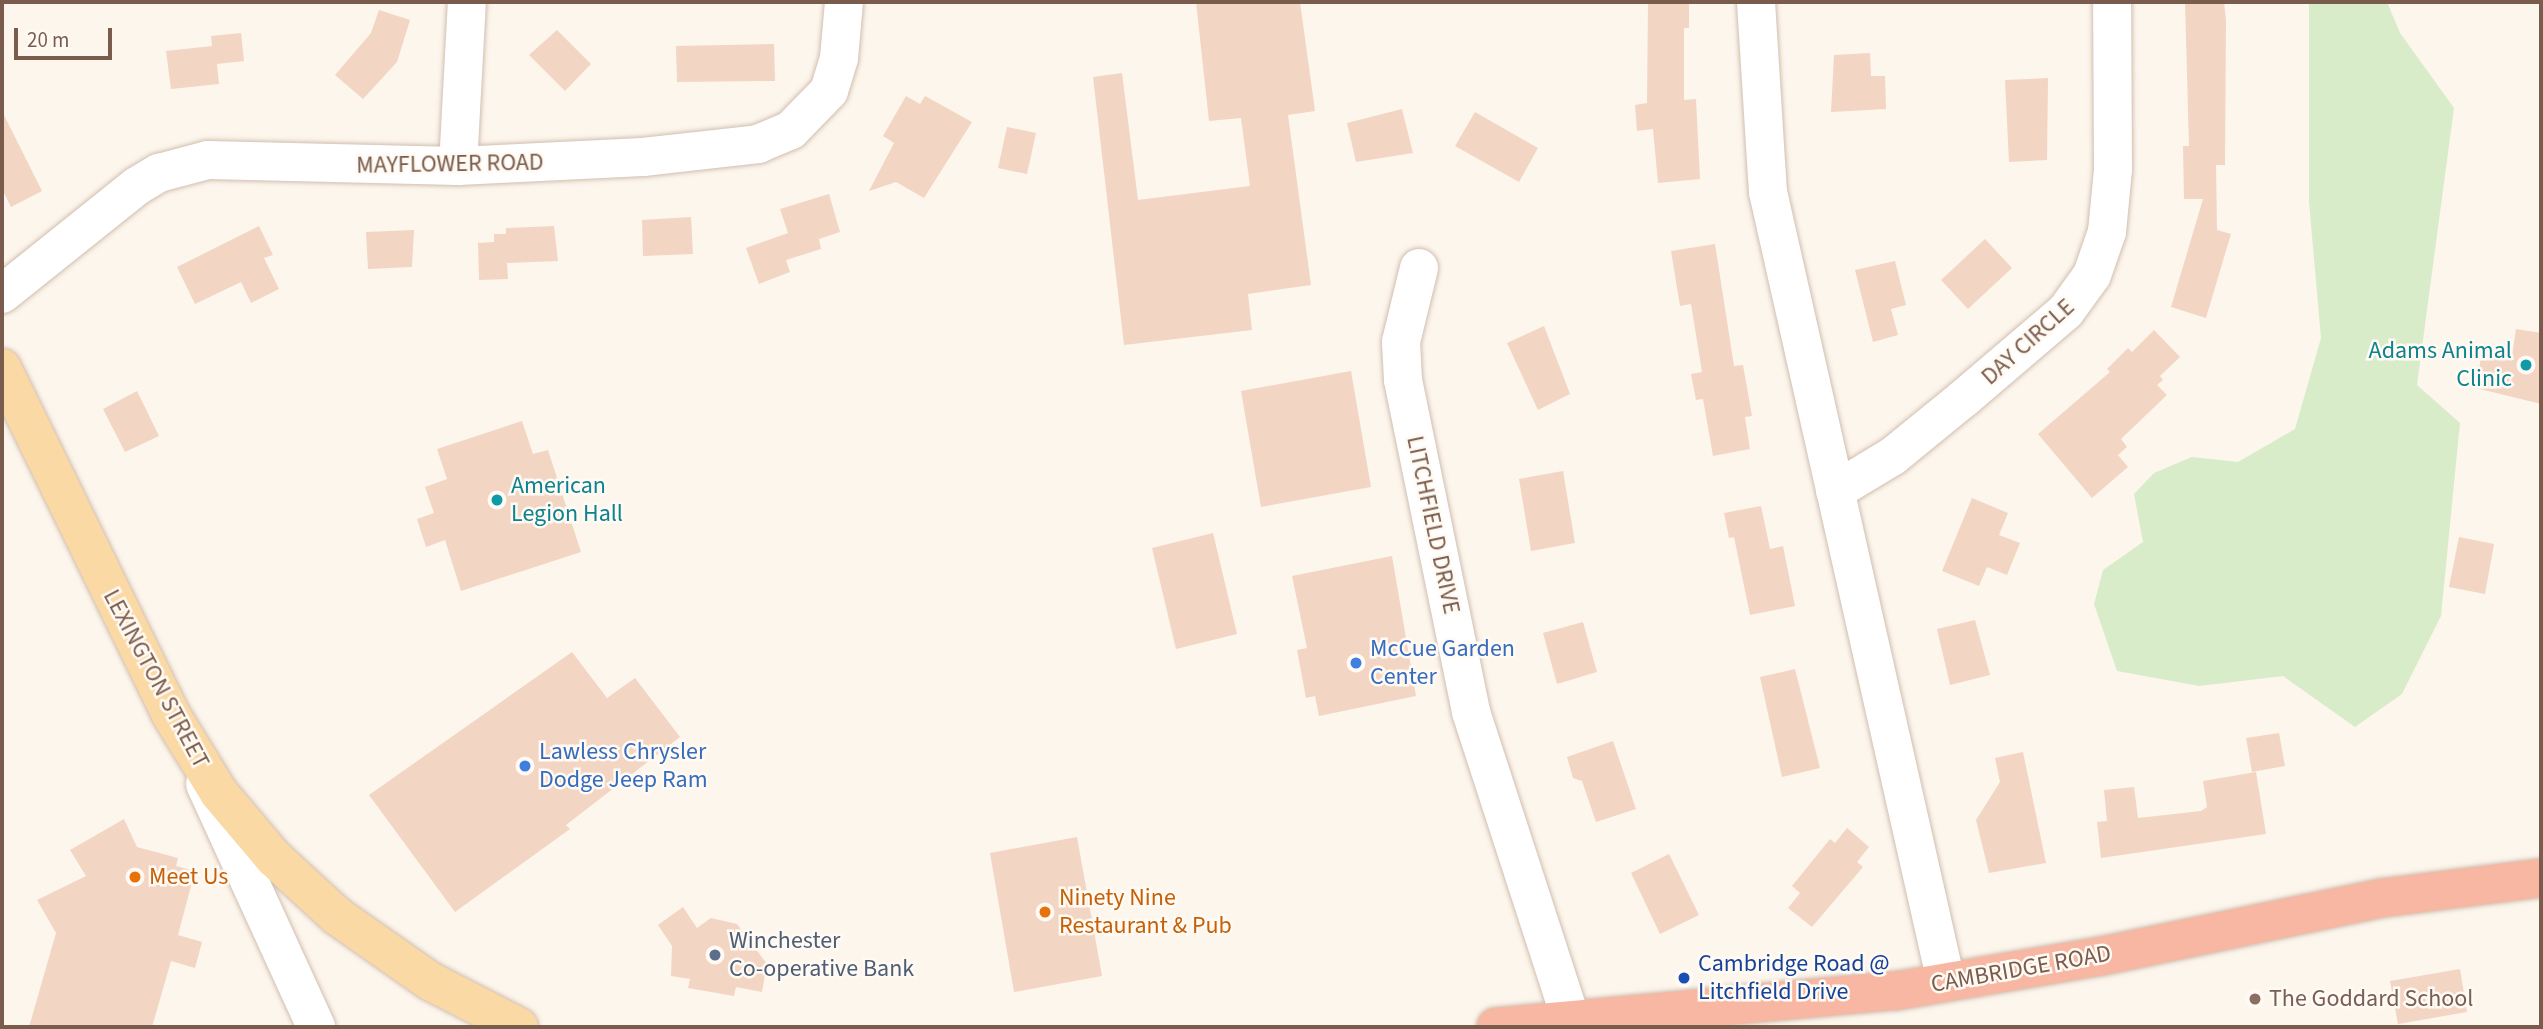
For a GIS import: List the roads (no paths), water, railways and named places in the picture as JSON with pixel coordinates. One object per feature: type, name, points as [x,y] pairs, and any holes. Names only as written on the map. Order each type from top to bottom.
[{"type":"highway","name":"CAMBRIDGE ROAD","points":[[1496,1027],[1946,982],[2185,940],[2382,898],[2541,878]]},
{"type":"main road","name":"LEXINGTON STREET","points":[[2,368],[190,749],[258,840],[320,902],[385,953],[519,1027]]},
{"type":"street","points":[[458,166],[467,2]]},
{"type":"street","name":"MAYFLOWER ROAD","points":[[2,294],[137,186],[183,165],[235,158],[335,166],[458,166],[733,150],[778,138],[804,120],[828,91],[839,58],[844,2]]},
{"type":"street","points":[[1756,2],[1768,192],[1946,982]]},
{"type":"street","name":"DAY CIRCLE","points":[[1835,491],[1893,456],[1963,399],[2066,311],[2092,275],[2108,232],[2113,170],[2112,2]]},
{"type":"street","name":"LITCHFIELD DRIVE","points":[[1419,268],[1401,342],[1403,380],[1471,712],[1571,1020]]},
{"type":"street","points":[[190,749],[316,1027]]},
{"type":"place","name":"Adams Animal Clinic","points":[[2526,365]]},
{"type":"place","name":"American Legion Hall","points":[[497,500]]},
{"type":"place","name":"McCue Garden Center","points":[[1356,663]]},
{"type":"place","name":"Lawless Chrysler Dodge Jeep Ram","points":[[525,766]]},
{"type":"place","name":"Meet Us","points":[[135,877]]},
{"type":"place","name":"Ninety Nine Restaurant & Pub","points":[[1045,912]]},
{"type":"place","name":"Winchester Co-operative Bank","points":[[715,955]]},
{"type":"place","name":"Cambridge Road @ Litchfield Drive","points":[[1684,978]]},
{"type":"place","name":"The Goddard School","points":[[2255,999]]}]
